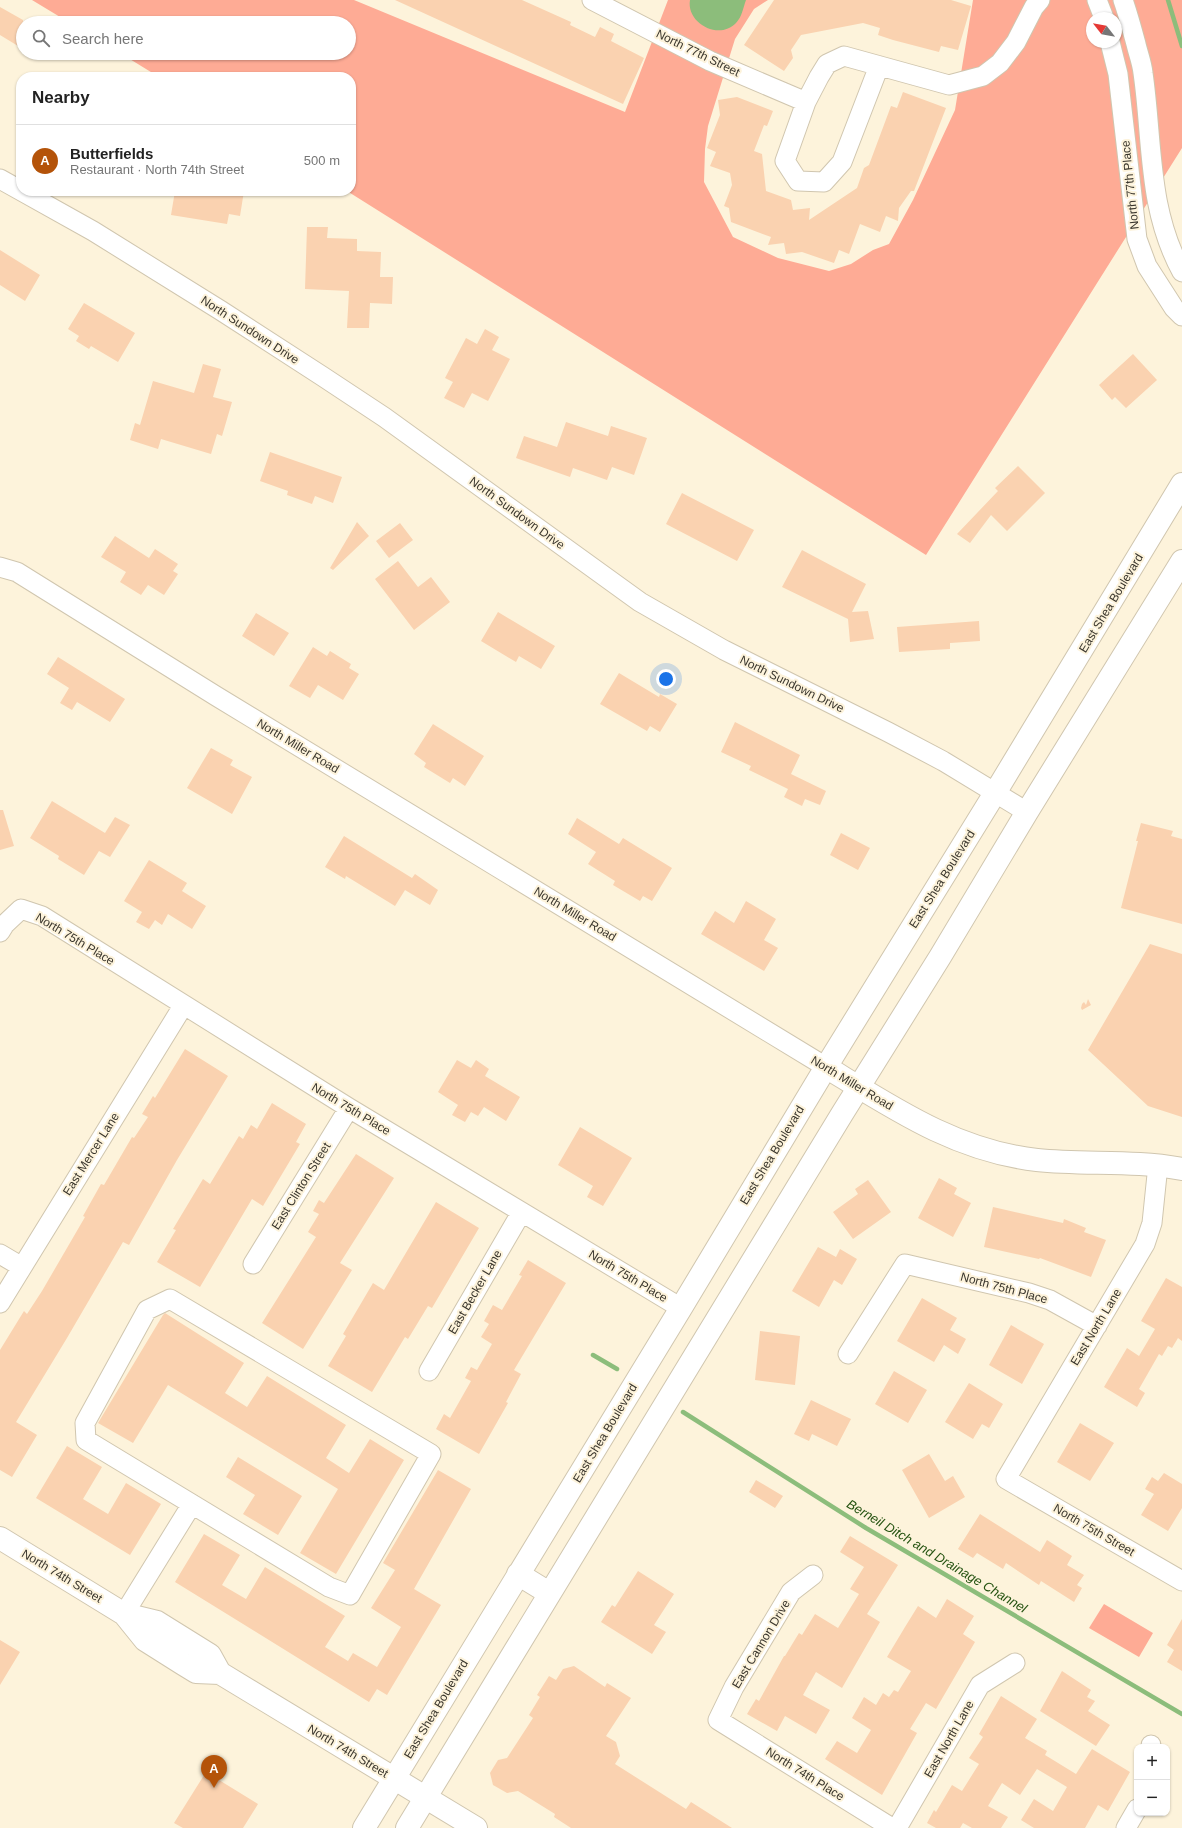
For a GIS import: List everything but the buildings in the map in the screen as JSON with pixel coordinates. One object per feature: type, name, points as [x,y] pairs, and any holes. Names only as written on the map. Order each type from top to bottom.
[{"type":"main road","name":"East Shea Boulevard","points":[[364,1828],[1182,484]]},
{"type":"main road","points":[[407,1828],[549,1593],[648,1435],[858,1087],[940,957],[1027,812],[1182,561]]},
{"type":"main road","name":"North Miller Road","points":[[826,1067],[904,1114],[938,1132],[982,1148],[1007,1155],[1061,1162],[1158,1165],[1182,1169]]},
{"type":"main road","name":"North 74th Street","points":[[0,1538],[124,1614],[145,1640],[196,1672],[220,1673],[476,1828]]},
{"type":"main road","points":[[518,1574],[549,1593]]},
{"type":"street","name":"North 77th Street","points":[[592,0],[710,61],[806,102]]},
{"type":"street","points":[[879,66],[842,162],[824,182],[798,181],[785,161],[806,102],[827,64],[844,56],[949,85],[983,76],[1004,58],[1016,42],[1034,7],[1040,0]]},
{"type":"street","points":[[1097,0],[1102,12]]},
{"type":"street","name":"North 77th Place","points":[[1123,0],[1143,72],[1151,170],[1158,208],[1166,239],[1182,272]]},
{"type":"street","name":"North 77th Place","points":[[1112,48],[1118,74],[1136,239],[1147,266],[1174,308],[1182,316]]},
{"type":"street","name":"North Sundown Drive","points":[[0,179],[16,188]]},
{"type":"street","name":"North Sundown Drive","points":[[30,196],[93,231],[216,307],[384,417],[640,602],[724,650],[943,761],[1027,812]]},
{"type":"street","name":"North Miller Road","points":[[0,567],[17,572],[223,700],[826,1067]]},
{"type":"street","name":"North 75th Place","points":[[0,932],[5,924],[21,909],[42,916],[183,1006],[349,1108],[681,1308]]},
{"type":"street","name":"East Mercer Lane","points":[[0,1303],[183,1006]]},
{"type":"street","name":"East Clinton Street","points":[[253,1264],[349,1108]]},
{"type":"street","name":"East North Lane","points":[[1006,1479],[1145,1244],[1152,1223],[1158,1165]]},
{"type":"street","name":"East Becker Lane","points":[[429,1371],[521,1212]]},
{"type":"street","points":[[0,1254],[22,1267]]},
{"type":"street","name":"North 75th Place","points":[[848,1354],[905,1264],[1036,1295],[1050,1300],[1097,1326]]},
{"type":"street","points":[[170,1299],[431,1454],[350,1595],[329,1587],[192,1504],[86,1440],[85,1423],[147,1310],[170,1299]]},
{"type":"street","name":"North 75th Street","points":[[1006,1479],[1182,1580]]},
{"type":"street","points":[[124,1614],[192,1504]]},
{"type":"street","name":"East Cannon Drive","points":[[718,1720],[734,1687],[792,1592],[812,1575]]},
{"type":"street","name":"East North Lane","points":[[897,1828],[980,1685],[1015,1663]]},
{"type":"street","name":"North 74th Place","points":[[718,1720],[892,1828]]},
{"type":"street","points":[[1126,1828],[1134,1814]]},
{"type":"shaded area","points":[[32,0],[354,0],[625,112],[668,0],[768,0],[754,9],[735,39],[708,126],[705,149],[704,182],[733,237],[778,258],[829,271],[851,264],[873,250],[889,244],[913,200],[955,110],[973,0],[1182,0],[1182,148],[926,555],[355,196],[356,72],[151,72],[131,60],[356,60],[356,16],[58,16]]},
{"type":"shaded area","points":[[690,0],[746,0],[741,15],[736,23],[729,28],[713,30],[705,27],[693,16],[690,8]]},
{"type":"shaded area","points":[[1104,1604],[1153,1633],[1139,1657],[1089,1628]]},
{"type":"waterway","points":[[1168,0],[1182,46]]},
{"type":"waterway","points":[[593,1355],[617,1369]]},
{"type":"waterway","name":"Berneil Ditch and Drainage Channel","points":[[683,1412],[866,1528],[1182,1714]]},
{"type":"place","name":"Butterfields","points":[[214,1788]]}]
